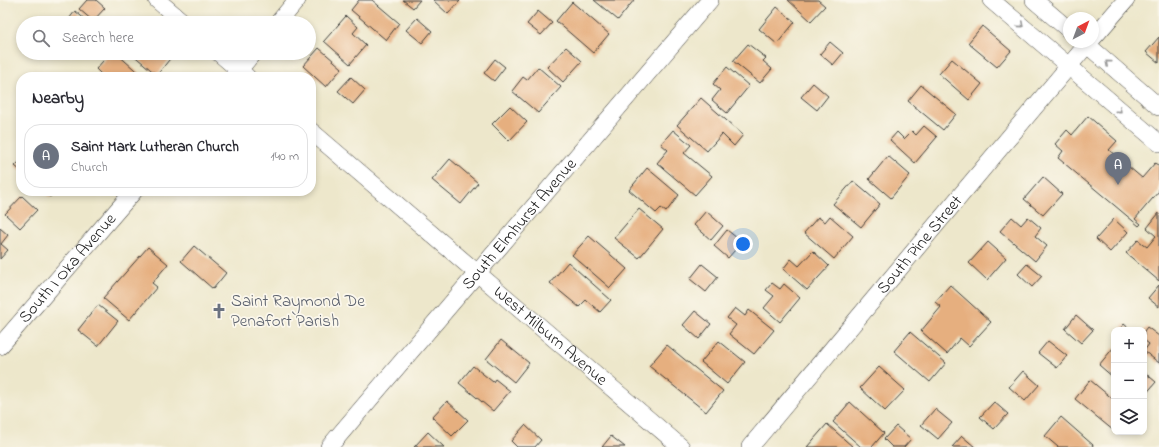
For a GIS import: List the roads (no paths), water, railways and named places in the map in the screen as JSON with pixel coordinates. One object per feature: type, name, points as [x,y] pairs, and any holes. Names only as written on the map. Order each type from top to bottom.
[{"type":"street","points":[[157,0],[176,16]]},
{"type":"street","points":[[284,16],[298,0]]},
{"type":"street","name":"South Elmhurst Avenue","points":[[329,447],[710,0]]},
{"type":"street","points":[[991,0],[1159,143]]},
{"type":"street","points":[[1034,0],[1063,25]]},
{"type":"street","name":"South Pine Street","points":[[1099,30],[1126,0]]},
{"type":"street","name":"South Pine Street","points":[[750,447],[1083,48]]},
{"type":"street","points":[[1095,48],[1159,107]]},
{"type":"street","points":[[226,60],[237,72]]},
{"type":"street","points":[[242,72],[249,60]]},
{"type":"street","name":"West Milburn Avenue","points":[[316,135],[681,447]]},
{"type":"street","name":"South I Oka Avenue","points":[[0,346],[130,196]]},
{"type":"place","name":"Saint Mark Lutheran Church","points":[[1118,185]]},
{"type":"place","name":"Saint Raymond De Penafort Parish","points":[[219,311]]}]
